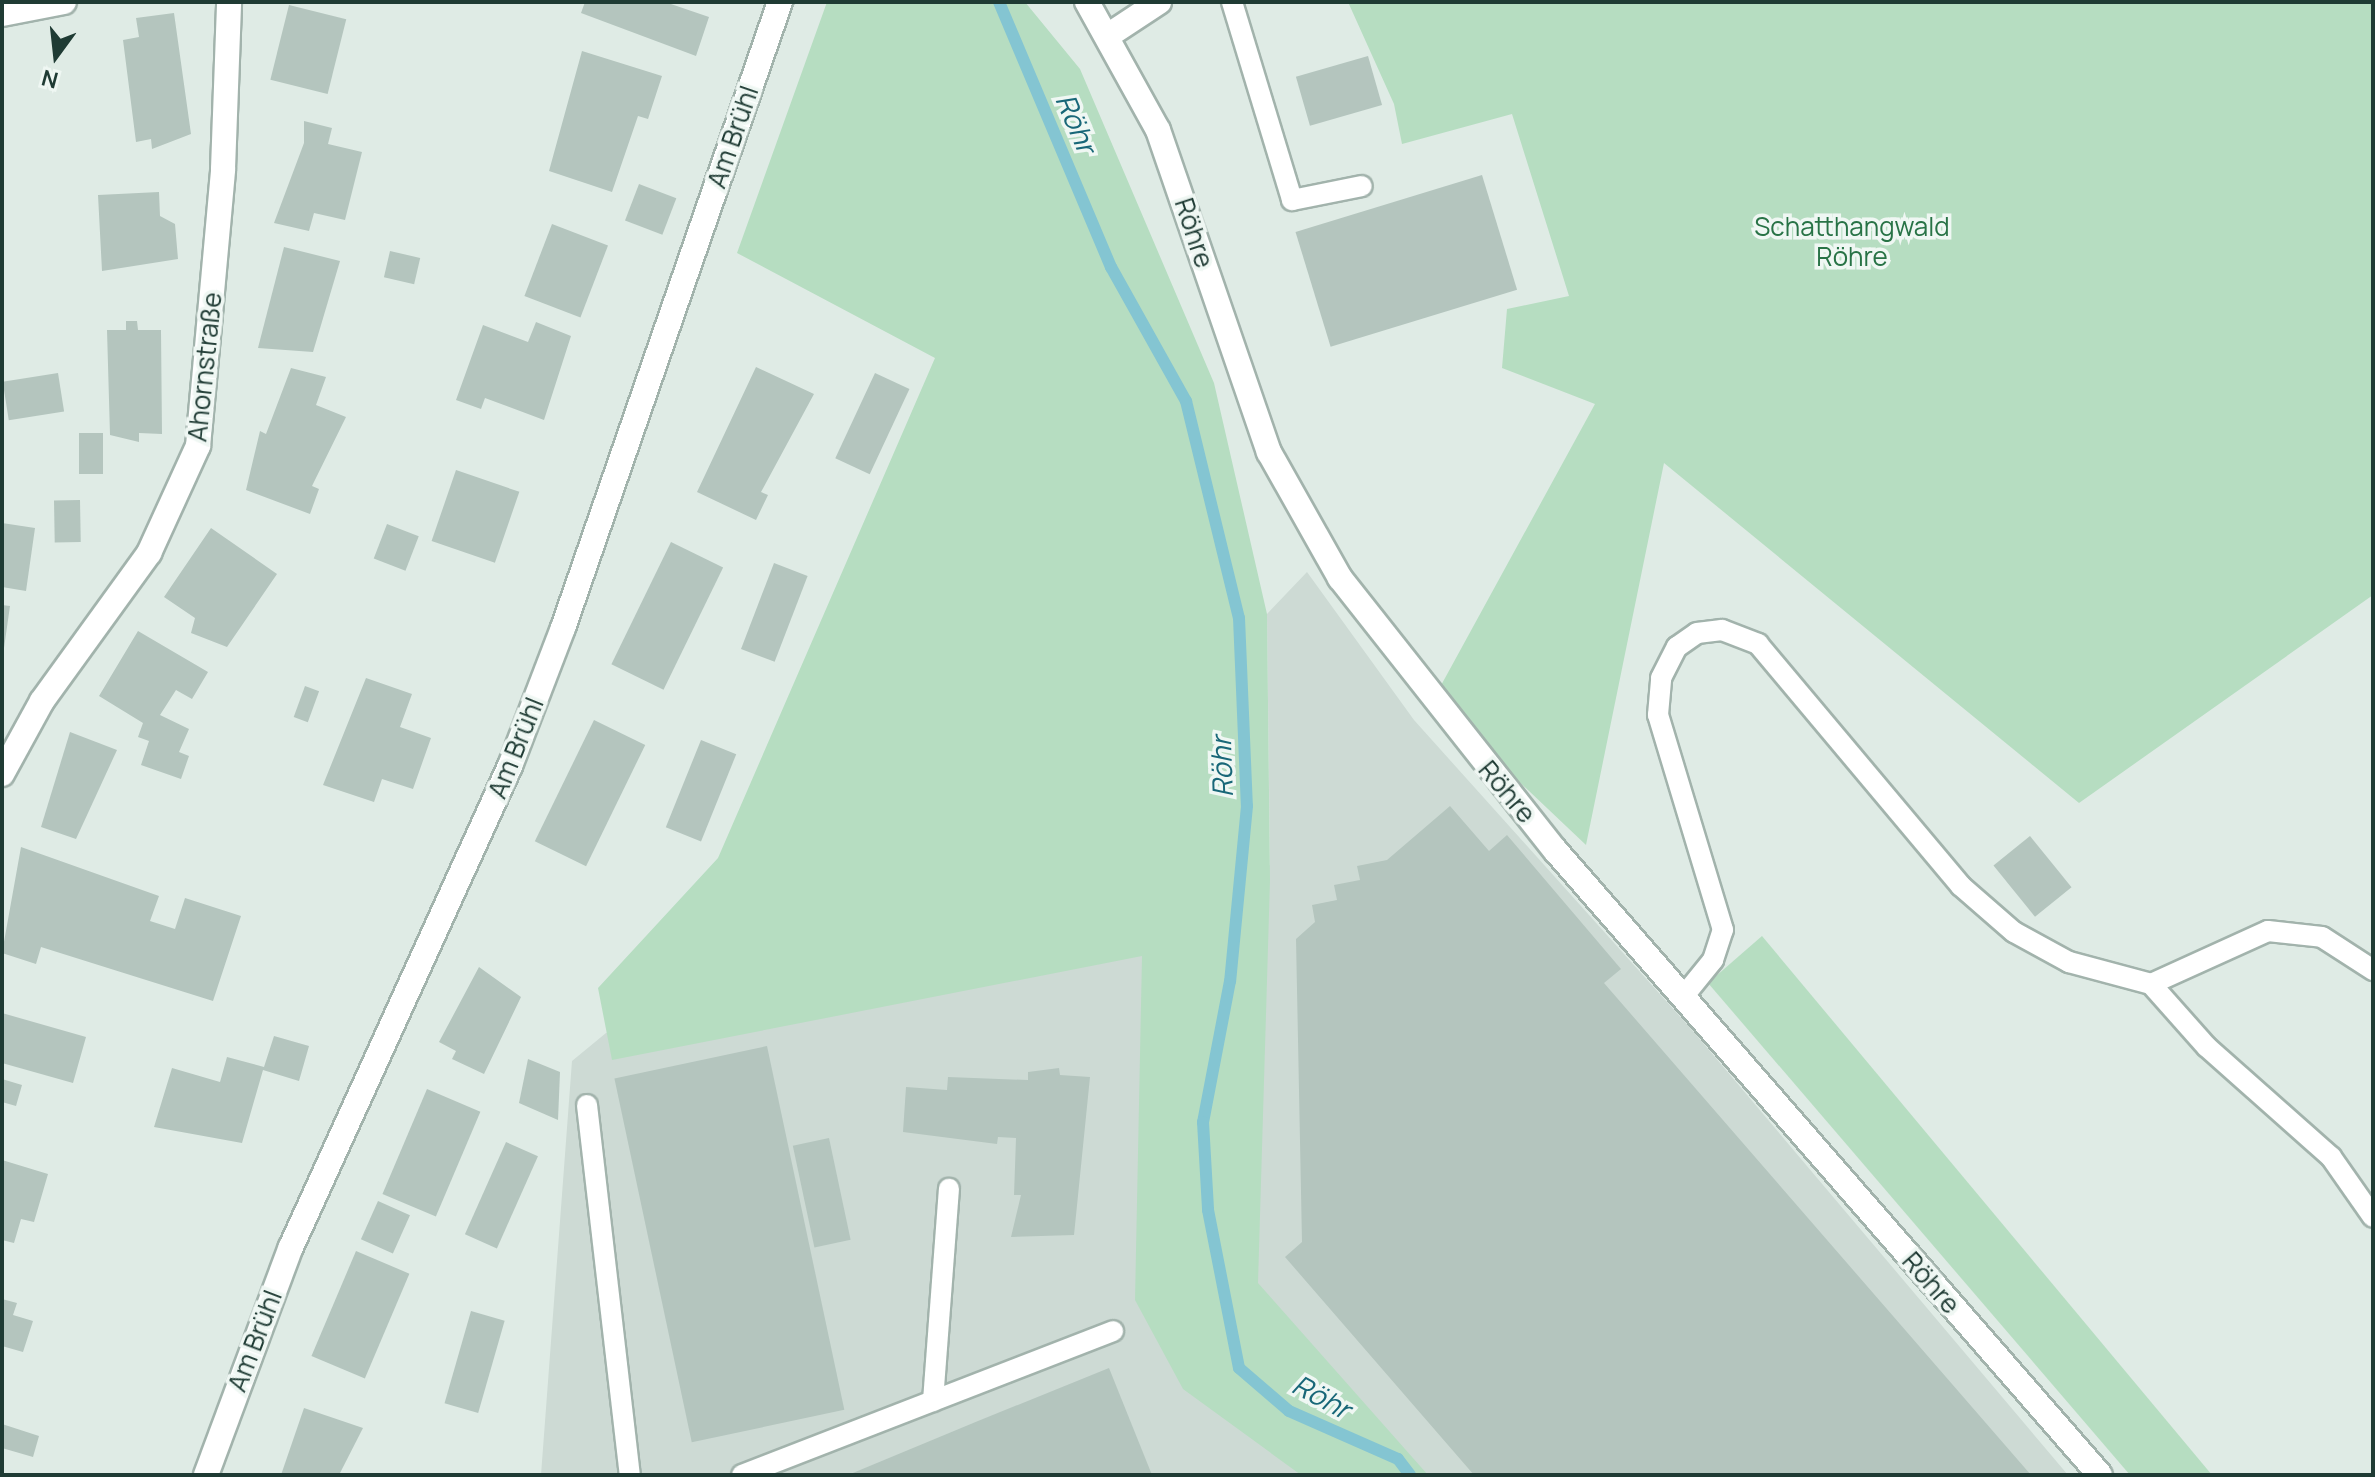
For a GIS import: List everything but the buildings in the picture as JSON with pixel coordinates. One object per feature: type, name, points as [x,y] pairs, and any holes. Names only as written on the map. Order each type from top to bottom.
[{"type":"street","points":[[2,14],[64,2]]},
{"type":"street","name":"Ahornstraße","points":[[2,774],[42,701],[149,553],[198,446],[222,185],[229,2]]},
{"type":"street","name":"Am Brühl","points":[[206,1475],[291,1247],[510,766],[558,642],[780,2]]},
{"type":"street","name":"Röhre","points":[[1087,2],[1109,35],[1158,130],[1236,364],[1302,516],[1433,700],[1683,997],[2100,1475]]},
{"type":"street","points":[[1109,35],[1159,2]]},
{"type":"lane","points":[[1232,2],[1292,200],[1362,186]]},
{"type":"lane","points":[[1683,997],[1713,960],[1723,930],[1658,715],[1661,678],[1677,647],[1697,633],[1722,630],[1758,644],[1961,886],[2014,932],[2069,962],[2151,984],[2207,1047],[2331,1157],[2373,1217]]},
{"type":"lane","points":[[2151,984],[2268,931],[2322,937],[2373,970]]},
{"type":"lane","points":[[587,1105],[630,1475]]},
{"type":"lane","points":[[933,1401],[949,1189]]},
{"type":"lane","points":[[742,1475],[1113,1331]]},
{"type":"shaded area","points":[[1307,572],[1414,720],[1693,1031],[2068,1475],[541,1475],[572,1061],[606,1033],[1270,865],[1267,614]]},
{"type":"green space","points":[[827,2],[1025,2],[1080,69],[1214,383],[1267,614],[1270,880],[1258,1283],[1428,1475],[1301,1475],[1183,1389],[1135,1300],[1142,956],[612,1060],[598,988],[718,858],[935,358],[737,253]]},
{"type":"green space","name":"Schatthangwald Röhre","points":[[1348,2],[2373,2],[2373,595],[2079,803],[1664,463],[1586,845],[1433,700],[1595,404],[1502,368],[1507,309],[1569,296],[1512,114],[1402,144],[1394,104]]},
{"type":"green space","points":[[1762,936],[2212,1475],[2130,1475],[1708,983]]},
{"type":"waterway","name":"Röhr","points":[[999,2],[1111,267],[1186,401],[1239,618],[1247,806],[1230,981],[1203,1122],[1208,1210],[1239,1368],[1289,1411],[1398,1459],[1410,1475]]}]
